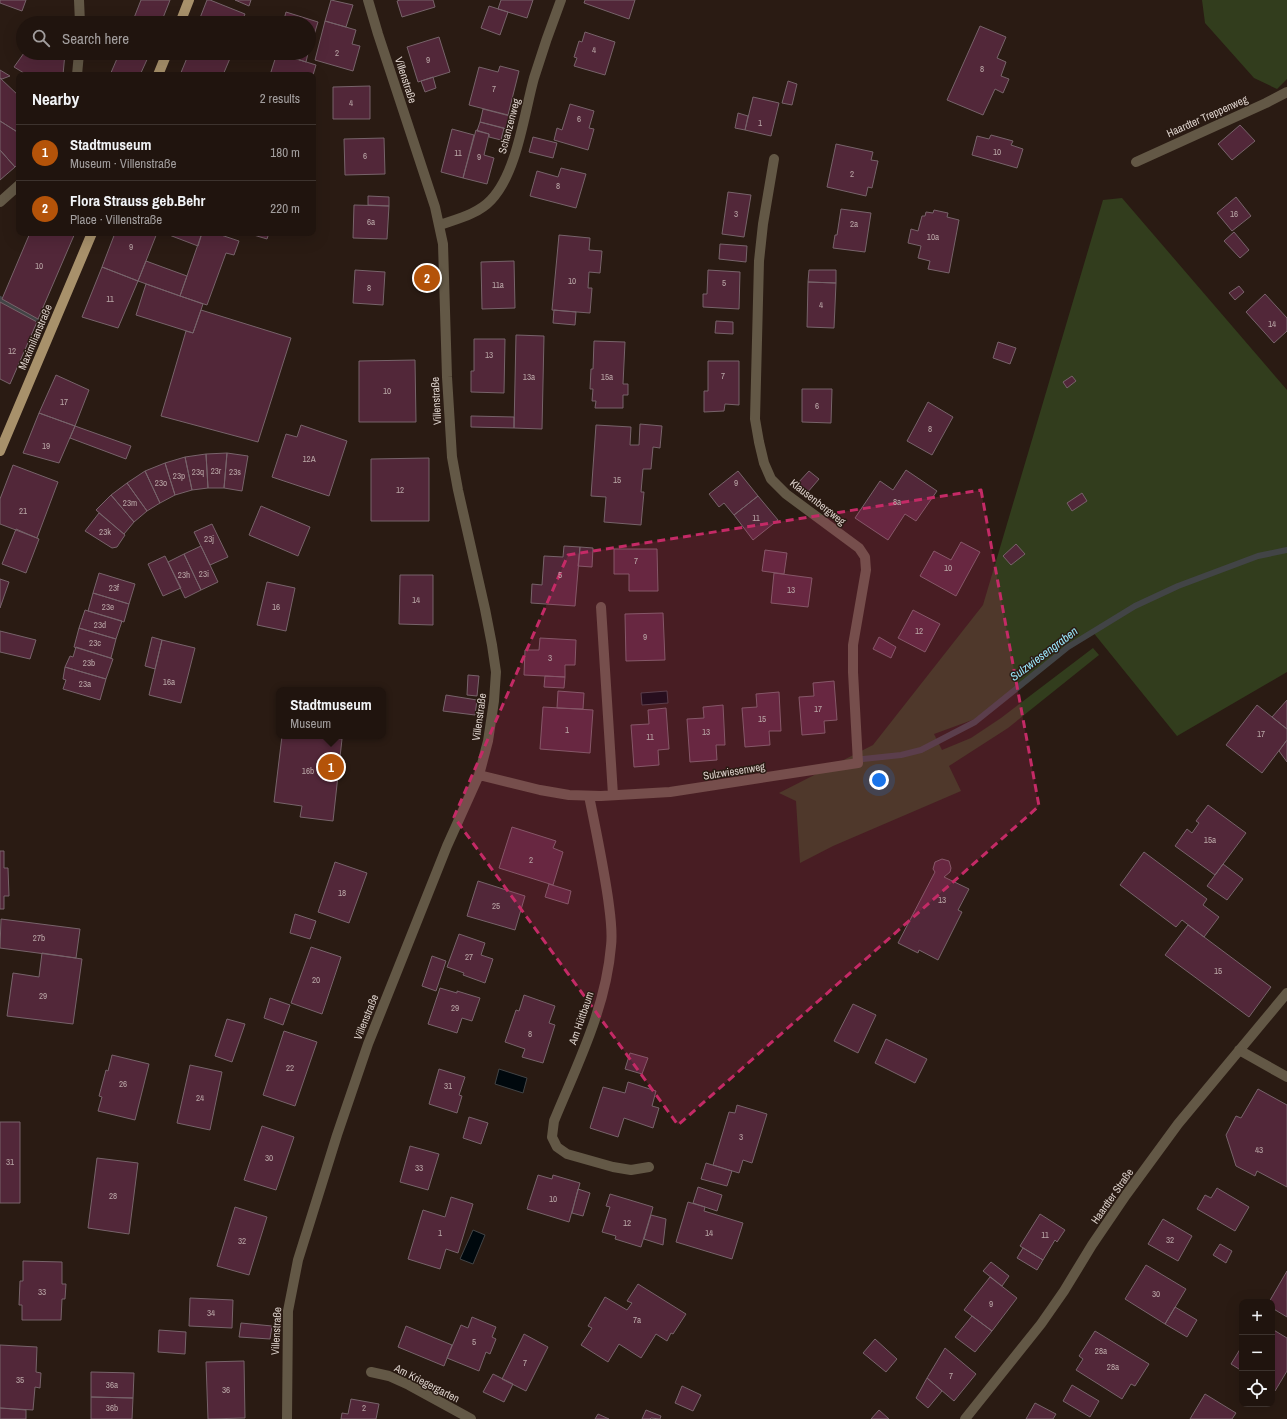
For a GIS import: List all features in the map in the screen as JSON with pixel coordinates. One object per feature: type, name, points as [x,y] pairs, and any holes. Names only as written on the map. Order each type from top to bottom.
[{"type":"main road","points":[[183,16],[189,0]]},
{"type":"main road","points":[[159,72],[164,60]]},
{"type":"main road","name":"Maximilianstraße","points":[[0,451],[2,440],[91,236]]},
{"type":"street","points":[[79,0],[80,16]]},
{"type":"street","name":"Villenstraße","points":[[287,1419],[288,1311],[298,1260],[337,1135],[368,1044],[447,846],[479,775],[488,742],[494,701],[496,672],[485,609],[452,457],[448,400],[443,244],[440,225],[368,0]]},
{"type":"street","name":"Schanzenweg","points":[[440,225],[473,212],[490,201],[497,193],[514,155],[534,78],[561,0]]},
{"type":"street","points":[[77,72],[78,60]]},
{"type":"street","name":"Haardter Treppenweg","points":[[1136,162],[1254,109],[1287,92]]},
{"type":"street","name":"Klausenbergweg","points":[[774,159],[763,224],[759,261],[755,419],[764,463],[771,479],[786,494],[859,548],[865,557],[866,570],[853,645],[858,763]]},
{"type":"street","points":[[0,202],[16,188]]},
{"type":"street","points":[[601,607],[613,795]]},
{"type":"street","name":"Sulzwiesenweg","points":[[479,775],[540,790],[569,795],[590,796],[670,792],[737,783],[858,763]]},
{"type":"street","name":"Am Hüttbaum","points":[[590,796],[607,890],[611,921],[611,946],[601,1002],[594,1023],[554,1121],[552,1136],[556,1147],[566,1154],[595,1163],[631,1170],[649,1167]]},
{"type":"street","name":"Haardter Straße","points":[[965,1419],[1010,1364],[1064,1291],[1092,1245],[1122,1201],[1178,1124],[1287,993]]},
{"type":"street","points":[[1239,1050],[1287,1077]]},
{"type":"street","name":"Am Kriegergarten","points":[[371,1372],[389,1376],[409,1385],[471,1419]]},
{"type":"highlighted area","points":[[981,490],[1039,806],[678,1125],[454,817],[568,555]]},
{"type":"green space","points":[[1202,0],[1287,0],[1287,79],[1277,89],[1254,78],[1205,23]]},
{"type":"green space","points":[[1122,198],[1287,390],[1287,672],[1177,736],[1092,631],[1067,646],[975,719],[934,734],[942,750],[971,738],[1001,718],[1093,648],[1099,655],[1008,728],[949,766],[961,791],[833,846],[800,863],[796,801],[779,793],[873,745],[983,605],[1103,200]]},
{"type":"shaded area","points":[[667,691],[668,703],[642,705],[641,693]]},
{"type":"shaded area","points":[[499,1069],[527,1078],[523,1093],[495,1084]]},
{"type":"shaded area","points":[[473,1230],[485,1235],[473,1264],[460,1259]]},
{"type":"building","points":[[0,0],[26,0],[22,11],[0,3]]},
{"type":"building","points":[[141,0],[170,0],[164,16],[135,16]]},
{"type":"building","points":[[207,0],[245,14],[244,16],[201,16]]},
{"type":"building","points":[[235,0],[251,0],[249,6]]},
{"type":"building","points":[[331,0],[353,5],[346,27],[325,21]]},
{"type":"building","points":[[433,0],[435,7],[402,17],[397,1]]},
{"type":"building","points":[[501,0],[533,0],[527,18],[498,9]]},
{"type":"building","points":[[585,0],[635,0],[629,19],[584,3]]},
{"type":"building","points":[[489,6],[508,12],[500,35],[481,28]]},
{"type":"building","points":[[286,12],[299,16],[285,16]]},
{"type":"building","points":[[325,21],[356,30],[352,44],[360,46],[353,71],[315,60]]},
{"type":"building","points":[[980,26],[1006,37],[997,58],[1006,62],[1001,76],[1009,79],[1003,93],[995,89],[983,115],[947,100]]},
{"type":"building","points":[[585,32],[615,42],[605,75],[574,66],[577,58],[574,57],[579,41],[582,42]]},
{"type":"building","points":[[439,37],[450,72],[418,82],[407,47]]},
{"type":"building","points":[[19,60],[64,60],[63,72],[22,72],[14,67]]},
{"type":"building","points":[[116,60],[147,60],[141,72],[111,72]]},
{"type":"building","points":[[186,60],[229,60],[224,72],[181,72]]},
{"type":"building","points":[[275,60],[300,60],[316,65],[314,72],[271,72]]},
{"type":"building","points":[[500,66],[519,71],[508,115],[469,105],[479,67],[498,72]]},
{"type":"building","points":[[0,70],[10,76],[2,79],[0,78]]},
{"type":"building","points":[[433,77],[436,88],[425,92],[421,81]]},
{"type":"building","points":[[0,78],[16,93],[16,131],[0,121]]},
{"type":"building","points":[[788,81],[797,84],[792,105],[782,103]]},
{"type":"building","points":[[370,86],[370,119],[333,119],[333,87]]},
{"type":"building","points":[[753,97],[779,103],[771,136],[745,130]]},
{"type":"building","points":[[570,104],[594,111],[589,128],[594,129],[588,150],[554,140],[557,128],[562,130]]},
{"type":"building","points":[[483,109],[510,116],[506,129],[480,122]]},
{"type":"building","points":[[738,113],[748,116],[745,130],[735,128]]},
{"type":"building","points":[[0,121],[16,131],[15,167],[0,150]]},
{"type":"building","points":[[480,122],[504,128],[501,140],[489,137],[489,134],[477,131]]},
{"type":"building","points":[[1240,125],[1255,141],[1232,160],[1218,144]]},
{"type":"building","points":[[452,129],[474,135],[463,178],[441,172]]},
{"type":"building","points":[[476,130],[489,134],[484,155],[494,158],[487,184],[463,178]]},
{"type":"building","points":[[991,135],[1013,141],[1011,145],[1023,149],[1017,168],[972,155],[977,136],[989,139]]},
{"type":"building","points":[[533,137],[557,143],[553,158],[529,152]]},
{"type":"building","points":[[384,138],[385,174],[345,175],[344,139]]},
{"type":"building","points":[[836,144],[873,152],[871,160],[878,161],[872,188],[868,187],[866,196],[827,187]]},
{"type":"building","points":[[0,150],[15,167],[0,180]]},
{"type":"building","points":[[561,168],[586,174],[576,208],[530,196],[537,171],[558,177]]},
{"type":"building","points":[[728,192],[751,195],[744,237],[722,234]]},
{"type":"building","points":[[368,196],[389,197],[389,206],[368,205]]},
{"type":"building","points":[[1236,197],[1251,216],[1232,231],[1217,213]]},
{"type":"building","points":[[354,205],[389,206],[387,239],[353,238]]},
{"type":"building","points":[[841,209],[871,213],[865,252],[833,248],[835,235],[837,235]]},
{"type":"building","points":[[934,210],[948,213],[947,217],[959,220],[949,273],[928,269],[930,261],[918,258],[921,246],[908,243],[911,229],[918,231],[922,216],[925,216],[926,212],[933,213]]},
{"type":"building","points":[[1234,232],[1249,250],[1240,258],[1224,241]]},
{"type":"building","points":[[559,235],[590,238],[589,250],[602,251],[600,273],[589,272],[588,288],[592,288],[590,313],[552,310]]},
{"type":"building","points":[[29,236],[74,236],[38,319],[2,299]]},
{"type":"building","points":[[114,236],[156,236],[138,281],[102,267]]},
{"type":"building","points":[[172,236],[201,236],[198,246]]},
{"type":"building","points":[[201,236],[224,236],[239,241],[234,255],[226,253],[207,305],[180,296]]},
{"type":"building","points":[[257,236],[268,236],[267,239]]},
{"type":"building","points":[[720,244],[747,246],[746,262],[719,259]]},
{"type":"building","points":[[146,261],[187,276],[180,296],[138,281]]},
{"type":"building","points":[[514,261],[515,308],[482,309],[481,262]]},
{"type":"building","points":[[102,267],[138,281],[118,328],[82,317]]},
{"type":"building","points":[[355,270],[385,272],[383,305],[353,303]]},
{"type":"building","points":[[708,270],[740,272],[739,309],[703,307],[703,294],[707,294]]},
{"type":"building","points":[[809,270],[836,270],[836,283],[808,282]]},
{"type":"building","points":[[808,282],[836,283],[834,328],[807,327]]},
{"type":"building","points":[[146,284],[203,304],[193,333],[136,315]]},
{"type":"building","points":[[1239,286],[1244,292],[1235,300],[1229,293]]},
{"type":"building","points":[[1265,294],[1287,318],[1287,331],[1274,343],[1246,312]]},
{"type":"building","points":[[0,302],[37,322],[10,384],[0,379]]},
{"type":"building","points":[[201,310],[291,338],[258,442],[161,416],[186,331],[193,333]]},
{"type":"building","points":[[554,310],[576,312],[575,325],[553,323]]},
{"type":"building","points":[[716,321],[733,322],[733,334],[715,333]]},
{"type":"building","points":[[516,335],[544,336],[542,429],[514,428]]},
{"type":"building","points":[[474,339],[505,339],[504,393],[471,392],[471,371],[474,371]]},
{"type":"building","points":[[594,341],[625,342],[623,384],[628,384],[628,395],[623,395],[623,408],[595,408],[596,401],[592,401],[593,389],[590,389],[591,369],[593,369]]},
{"type":"building","points":[[998,342],[1016,348],[1010,364],[993,358]]},
{"type":"building","points":[[415,360],[416,422],[359,422],[359,361]]},
{"type":"building","points":[[708,361],[739,361],[739,405],[725,404],[724,411],[704,412],[704,391],[708,391]]},
{"type":"building","points":[[56,375],[89,390],[75,426],[39,413]]},
{"type":"building","points":[[1072,376],[1076,381],[1067,388],[1063,382]]},
{"type":"building","points":[[802,389],[832,389],[831,423],[802,422]]},
{"type":"building","points":[[928,402],[953,417],[932,455],[907,441]]},
{"type":"building","points":[[39,413],[75,426],[59,463],[23,453]]},
{"type":"building","points":[[471,416],[514,417],[514,428],[471,427]]},
{"type":"building","points":[[640,424],[662,426],[660,448],[653,447],[651,469],[643,469],[641,492],[644,492],[641,525],[604,522],[606,497],[591,496],[596,425],[631,427],[630,445],[639,445]]},
{"type":"building","points":[[301,425],[347,441],[329,496],[272,477],[286,434],[297,437]]},
{"type":"building","points":[[75,426],[131,446],[126,459],[70,438]]},
{"type":"building","points":[[227,453],[224,488],[208,488],[206,454]]},
{"type":"building","points":[[227,453],[248,456],[242,491],[224,488]]},
{"type":"building","points":[[206,454],[208,488],[192,490],[185,457]]},
{"type":"building","points":[[185,457],[192,490],[175,495],[165,463]]},
{"type":"building","points":[[429,458],[429,521],[371,521],[371,459]]},
{"type":"building","points":[[165,463],[175,495],[160,503],[145,471]]},
{"type":"building","points":[[13,465],[58,482],[37,538],[0,524],[0,499]]},
{"type":"building","points":[[906,470],[937,491],[916,521],[905,514],[888,540],[855,518],[880,481],[893,490]]},
{"type":"building","points":[[145,471],[160,503],[147,511],[127,483]]},
{"type":"building","points":[[738,471],[758,496],[734,515],[724,503],[719,507],[709,494]]},
{"type":"building","points":[[809,471],[819,479],[807,493],[797,484]]},
{"type":"building","points":[[127,483],[147,511],[134,522],[111,495]]},
{"type":"building","points":[[1082,493],[1087,501],[1072,511],[1067,503]]},
{"type":"building","points":[[111,495],[134,522],[124,534],[96,510]]},
{"type":"building","points":[[758,496],[778,520],[753,540],[734,515]]},
{"type":"building","points":[[261,506],[310,527],[298,556],[249,535]]},
{"type":"building","points":[[99,513],[125,535],[117,547],[112,548],[85,531]]},
{"type":"building","points":[[212,524],[228,557],[210,565],[194,532]]},
{"type":"building","points":[[16,529],[39,539],[26,573],[2,564]]},
{"type":"building","points":[[961,542],[980,552],[956,596],[920,576],[934,551],[951,560]]},
{"type":"building","points":[[1016,544],[1025,554],[1011,565],[1003,556]]},
{"type":"building","points":[[201,546],[218,582],[201,590],[184,554]]},
{"type":"building","points":[[564,546],[580,547],[575,606],[531,603],[532,584],[542,585],[544,556],[563,557]]},
{"type":"building","points":[[580,547],[593,548],[592,567],[578,566]]},
{"type":"building","points":[[614,549],[657,549],[658,591],[629,591],[629,574],[614,574]]},
{"type":"building","points":[[765,550],[787,553],[784,574],[762,571]]},
{"type":"building","points":[[184,554],[201,590],[185,598],[168,562]]},
{"type":"building","points":[[165,556],[181,588],[163,596],[148,564]]},
{"type":"building","points":[[99,573],[135,584],[129,604],[93,593]]},
{"type":"building","points":[[774,573],[812,578],[808,607],[771,603]]},
{"type":"building","points":[[400,575],[433,575],[433,625],[399,624]]},
{"type":"building","points":[[0,579],[9,582],[0,608]]},
{"type":"building","points":[[267,582],[295,588],[286,631],[257,625]]},
{"type":"building","points":[[93,593],[129,604],[124,622],[88,611]]},
{"type":"building","points":[[85,610],[122,621],[116,639],[79,628]]},
{"type":"building","points":[[913,610],[940,624],[925,652],[898,638]]},
{"type":"building","points":[[663,613],[665,660],[626,661],[625,614]]},
{"type":"building","points":[[79,628],[116,639],[111,658],[74,647]]},
{"type":"building","points":[[0,631],[36,640],[30,659],[0,652]]},
{"type":"building","points":[[152,637],[162,640],[155,669],[145,666]]},
{"type":"building","points":[[879,637],[896,647],[891,658],[873,649]]},
{"type":"building","points":[[540,638],[576,640],[575,665],[565,665],[565,677],[524,675],[525,650],[539,650]]},
{"type":"building","points":[[162,640],[195,648],[181,703],[149,695]]},
{"type":"building","points":[[76,647],[113,659],[106,679],[65,667],[70,656],[73,657]]},
{"type":"building","points":[[65,667],[106,679],[100,700],[63,689],[66,680],[63,679]]},
{"type":"building","points":[[468,675],[479,676],[477,696],[467,695]]},
{"type":"building","points":[[545,676],[565,677],[564,688],[544,687]]},
{"type":"building","points":[[834,681],[837,720],[824,721],[825,733],[802,735],[799,697],[814,696],[813,683]]},
{"type":"building","points":[[558,691],[584,693],[583,709],[557,708]]},
{"type":"building","points":[[779,692],[781,731],[769,731],[770,745],[745,747],[742,708],[757,707],[756,694]]},
{"type":"building","points":[[446,695],[477,700],[475,715],[443,711]]},
{"type":"building","points":[[1287,700],[1287,729],[1272,717]]},
{"type":"building","points":[[723,705],[725,745],[716,745],[717,760],[690,762],[687,719],[704,718],[703,707]]},
{"type":"building","points":[[1257,705],[1287,729],[1287,740],[1262,773],[1226,745]]},
{"type":"building","points":[[543,707],[593,710],[590,753],[540,749]]},
{"type":"building","points":[[666,708],[669,749],[658,750],[659,765],[634,767],[631,725],[649,724],[648,710]]},
{"type":"building","points":[[282,739],[342,739],[333,821],[300,817],[302,806],[274,802]]},
{"type":"building","points":[[1287,740],[1287,762],[1279,751]]},
{"type":"building","points":[[1208,805],[1246,833],[1215,875],[1175,846],[1187,829],[1192,833],[1199,823],[1196,821]]},
{"type":"building","points":[[512,827],[556,841],[553,848],[563,852],[553,885],[499,868]]},
{"type":"building","points":[[0,851],[4,851],[4,868],[8,868],[9,896],[4,896],[4,909],[0,909]]},
{"type":"building","points":[[1144,852],[1207,899],[1203,905],[1219,917],[1204,937],[1182,920],[1176,927],[1120,885]]},
{"type":"building","points":[[942,859],[949,861],[951,868],[950,872],[944,877],[969,889],[958,910],[962,912],[938,960],[919,950],[918,953],[898,943],[935,872],[933,869],[935,862]]},
{"type":"building","points":[[335,862],[367,873],[349,923],[318,912]]},
{"type":"building","points":[[1223,864],[1243,879],[1227,900],[1207,886]]},
{"type":"building","points":[[478,881],[525,896],[515,930],[467,916]]},
{"type":"building","points":[[549,884],[571,891],[568,904],[545,897]]},
{"type":"building","points":[[295,914],[316,921],[310,939],[290,933]]},
{"type":"building","points":[[1,919],[80,929],[76,958],[0,948]]},
{"type":"building","points":[[1188,925],[1271,987],[1249,1017],[1165,955]]},
{"type":"building","points":[[459,934],[485,943],[481,955],[493,959],[485,983],[447,967]]},
{"type":"building","points":[[311,947],[341,957],[322,1014],[291,1003]]},
{"type":"building","points":[[42,953],[82,959],[73,1024],[7,1016],[13,973],[39,977]]},
{"type":"building","points":[[432,956],[446,961],[436,991],[422,986]]},
{"type":"building","points":[[440,988],[457,993],[457,991],[480,998],[472,1021],[462,1018],[457,1033],[428,1024]]},
{"type":"building","points":[[524,995],[555,1006],[549,1023],[555,1025],[543,1063],[522,1057],[525,1049],[505,1042],[516,1010],[519,1011]]},
{"type":"building","points":[[270,998],[290,1005],[283,1025],[264,1018]]},
{"type":"building","points":[[853,1004],[876,1015],[858,1053],[834,1041]]},
{"type":"building","points":[[227,1019],[245,1024],[232,1062],[215,1056]]},
{"type":"building","points":[[284,1031],[317,1042],[295,1106],[263,1095]]},
{"type":"building","points":[[886,1039],[927,1059],[915,1083],[875,1063]]},
{"type":"building","points":[[630,1053],[648,1058],[642,1074],[625,1069]]},
{"type":"building","points":[[112,1055],[149,1064],[135,1120],[98,1111],[102,1097],[99,1096]]},
{"type":"building","points":[[190,1065],[222,1072],[210,1130],[177,1123]]},
{"type":"building","points":[[439,1069],[465,1077],[459,1095],[462,1096],[457,1113],[429,1104]]},
{"type":"building","points":[[628,1082],[656,1091],[652,1106],[659,1108],[653,1128],[624,1118],[618,1137],[590,1128],[603,1087],[625,1093]]},
{"type":"building","points":[[1258,1089],[1287,1105],[1287,1187],[1257,1171],[1255,1176],[1236,1166],[1226,1135],[1236,1116],[1241,1118]]},
{"type":"building","points":[[737,1105],[767,1114],[752,1163],[743,1160],[739,1173],[713,1165],[729,1112],[735,1113]]},
{"type":"building","points":[[469,1117],[488,1123],[481,1144],[463,1138]]},
{"type":"building","points":[[0,1122],[20,1122],[20,1203],[0,1203]]},
{"type":"building","points":[[262,1126],[294,1137],[276,1190],[244,1180]]},
{"type":"building","points":[[410,1146],[439,1154],[428,1190],[400,1182]]},
{"type":"building","points":[[97,1158],[138,1163],[129,1234],[88,1228]]},
{"type":"building","points":[[706,1163],[732,1171],[727,1186],[701,1179]]},
{"type":"building","points":[[538,1175],[552,1179],[553,1175],[580,1183],[569,1222],[527,1209]]},
{"type":"building","points":[[698,1187],[722,1195],[717,1211],[693,1203]]},
{"type":"building","points":[[1217,1188],[1249,1207],[1235,1231],[1197,1209],[1205,1195],[1211,1198]]},
{"type":"building","points":[[578,1189],[590,1193],[583,1216],[572,1213]]},
{"type":"building","points":[[610,1194],[653,1207],[641,1247],[615,1239],[616,1236],[602,1232],[610,1207],[606,1206]]},
{"type":"building","points":[[451,1197],[473,1204],[458,1253],[446,1249],[440,1269],[408,1259],[423,1210],[445,1217]]},
{"type":"building","points":[[688,1202],[705,1207],[704,1211],[743,1223],[732,1259],[676,1242]]},
{"type":"building","points":[[235,1207],[267,1217],[249,1275],[217,1266]]},
{"type":"building","points":[[1040,1214],[1065,1230],[1057,1242],[1055,1240],[1043,1260],[1020,1246]]},
{"type":"building","points":[[651,1215],[666,1219],[663,1245],[644,1239]]},
{"type":"building","points":[[1163,1219],[1192,1236],[1178,1261],[1148,1244]]},
{"type":"building","points":[[1220,1244],[1232,1251],[1226,1263],[1213,1255]]},
{"type":"building","points":[[1023,1248],[1043,1260],[1037,1270],[1017,1258]]},
{"type":"building","points":[[23,1261],[62,1262],[62,1284],[66,1284],[65,1299],[62,1299],[61,1320],[22,1320],[22,1305],[19,1305],[20,1281],[23,1281]]},
{"type":"building","points":[[991,1262],[1009,1276],[1002,1286],[983,1271]]},
{"type":"building","points":[[1146,1265],[1186,1289],[1165,1324],[1125,1299]]},
{"type":"building","points":[[1287,1271],[1287,1317],[1275,1310],[1275,1299],[1271,1299]]},
{"type":"building","points":[[990,1277],[1017,1298],[992,1331],[964,1310]]},
{"type":"building","points":[[638,1284],[686,1314],[673,1334],[671,1333],[667,1341],[656,1334],[641,1358],[619,1344],[608,1362],[581,1345],[592,1328],[588,1326],[605,1297],[627,1310],[632,1303],[627,1301]]},
{"type":"building","points":[[190,1298],[233,1300],[232,1328],[189,1326]]},
{"type":"building","points":[[1175,1307],[1197,1320],[1187,1337],[1165,1324]]},
{"type":"building","points":[[972,1316],[992,1331],[975,1352],[955,1337]]},
{"type":"building","points":[[472,1317],[496,1327],[492,1337],[496,1339],[490,1354],[486,1352],[479,1371],[447,1358],[461,1325],[468,1328]]},
{"type":"building","points":[[241,1323],[272,1326],[270,1339],[239,1337]]},
{"type":"building","points":[[406,1326],[452,1345],[444,1366],[398,1347]]},
{"type":"building","points":[[159,1330],[186,1332],[185,1354],[158,1352]]},
{"type":"building","points":[[1095,1331],[1149,1364],[1135,1386],[1131,1384],[1122,1399],[1076,1370],[1083,1359],[1079,1356]]},
{"type":"building","points":[[1275,1331],[1287,1338],[1287,1371],[1275,1391]]},
{"type":"building","points":[[524,1334],[548,1347],[526,1391],[502,1379]]},
{"type":"building","points":[[875,1339],[897,1359],[886,1372],[863,1353]]},
{"type":"building","points":[[0,1345],[37,1347],[36,1372],[41,1373],[40,1388],[35,1387],[33,1410],[0,1408]]},
{"type":"building","points":[[945,1348],[976,1374],[954,1401],[927,1378]]},
{"type":"building","points":[[1239,1351],[1239,1369],[1231,1364]]},
{"type":"building","points":[[244,1361],[245,1418],[208,1419],[206,1362]]},
{"type":"building","points":[[91,1372],[134,1373],[133,1398],[91,1397]]},
{"type":"building","points":[[493,1374],[513,1384],[504,1402],[483,1392]]},
{"type":"building","points":[[927,1378],[942,1391],[928,1408],[916,1398]]},
{"type":"building","points":[[1072,1385],[1099,1401],[1090,1417],[1063,1401]]},
{"type":"building","points":[[682,1386],[701,1395],[693,1411],[675,1403]]},
{"type":"building","points":[[1205,1394],[1236,1413],[1232,1419],[1190,1419]]},
{"type":"building","points":[[91,1397],[133,1398],[132,1419],[91,1419]]},
{"type":"building","points":[[351,1399],[379,1404],[376,1419],[341,1419],[342,1413],[348,1414]]},
{"type":"building","points":[[1035,1403],[1056,1414],[1053,1419],[1026,1419]]},
{"type":"building","points":[[0,1408],[26,1410],[26,1419],[0,1419]]},
{"type":"building","points":[[646,1410],[661,1416],[660,1419],[642,1419]]},
{"type":"building","points":[[879,1410],[889,1419],[871,1419]]},
{"type":"building","points":[[598,1414],[609,1419],[595,1419]]},
{"type":"waterway","name":"Sulzwiesengraben","points":[[0,299],[38,321]]},
{"type":"waterway","name":"Sulzwiesengraben","points":[[863,759],[901,755],[921,750],[975,722],[1068,647],[1135,606],[1178,586],[1258,556],[1287,550]]},
{"type":"place","name":"Flora Strauss geb.Behr","points":[[427,278]]},
{"type":"place","name":"Stadtmuseum","points":[[331,767]]}]
